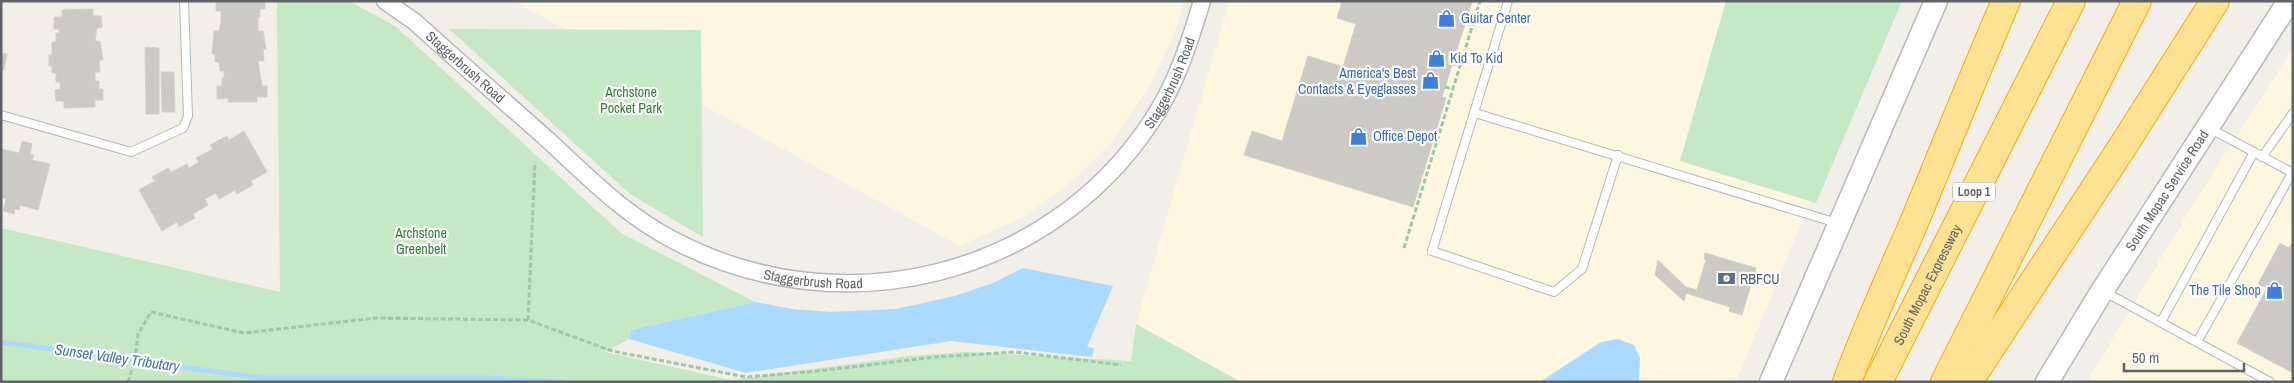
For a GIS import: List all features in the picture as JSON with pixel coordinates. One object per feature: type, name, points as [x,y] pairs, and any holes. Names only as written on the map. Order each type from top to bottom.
[{"type":"highway","points":[[1847,382],[1874,311],[1913,224],[2006,1]]},
{"type":"highway","name":"South Mopac Expressway","points":[[1878,382],[2071,1]]},
{"type":"highway","points":[[1945,382],[2137,1]]},
{"type":"highway","points":[[1968,382],[2123,146],[2215,1]]},
{"type":"main road","points":[[1771,382],[1838,223],[1936,1]]},
{"type":"main road","name":"South Mopac Service Road","points":[[2047,382],[2103,291],[2289,1]]},
{"type":"street","name":"Staggerbrush Road","points":[[385,1],[415,22],[591,180],[649,226],[697,252],[749,271],[802,281],[854,284],[906,280],[984,258],[1034,233],[1082,199],[1124,158],[1160,107],[1178,73],[1202,1]]},
{"type":"lane","points":[[1,115],[131,152],[183,128],[188,116],[184,1]]},
{"type":"lane","points":[[1508,1],[1432,251],[1554,292],[1582,270],[1618,156]]},
{"type":"lane","points":[[1475,113],[1838,223]]},
{"type":"lane","points":[[2262,157],[2292,118]]},
{"type":"lane","points":[[2197,342],[2292,173],[2208,128]]},
{"type":"lane","points":[[2161,322],[2254,152]]},
{"type":"lane","points":[[2103,291],[2270,382]]},
{"type":"path","points":[[1404,248],[1480,1]]},
{"type":"path","points":[[1465,23],[1472,26]]},
{"type":"path","points":[[1452,63],[1460,66]]},
{"type":"path","points":[[1445,87],[1453,89]]},
{"type":"path","points":[[528,320],[535,162]]},
{"type":"path","points":[[128,382],[135,360],[138,334],[151,312],[244,333],[376,318],[528,320],[612,352],[746,377],[818,371],[935,356],[1014,352],[1121,365]]},
{"type":"shaded area","points":[[513,1],[1184,1],[1174,35],[1148,89],[1112,142],[1071,182],[1025,216],[960,246]]},
{"type":"shaded area","points":[[1229,1],[1893,1],[1736,382],[1241,382],[1136,324]]},
{"type":"shaded area","points":[[2293,48],[2293,382],[2087,382],[2200,193]]},
{"type":"green space","name":"Archstone Greenbelt","points":[[277,1],[349,1],[395,26],[621,233],[755,302],[631,330],[629,339],[605,352],[731,380],[909,356],[966,352],[1131,361],[1136,324],[1241,382],[1,382],[1,228],[280,292]]},
{"type":"green space","points":[[1726,1],[1902,1],[1816,203],[1680,161]]},
{"type":"green space","name":"Archstone Pocket Park","points":[[449,29],[701,30],[703,237],[630,194]]},
{"type":"water","points":[[1023,268],[1113,286],[1087,347],[1094,348],[1092,357],[951,341],[746,373],[629,339],[631,330],[755,302],[792,309],[830,312],[896,309],[955,296],[993,283]]},
{"type":"water","points":[[1618,339],[1634,345],[1640,358],[1639,382],[1540,382],[1601,342]]},
{"type":"building","points":[[216,1],[265,1],[265,9],[260,9],[260,17],[258,17],[258,31],[263,31],[266,49],[263,49],[264,61],[258,61],[262,86],[267,86],[267,97],[257,97],[257,102],[228,102],[228,98],[217,99],[217,86],[222,86],[224,71],[220,71],[219,62],[215,62],[215,54],[212,54],[214,31],[219,31],[221,22],[221,11],[216,11]]},
{"type":"building","points":[[1342,1],[1472,2],[1442,97],[1343,67],[1356,24],[1337,18]]},
{"type":"building","points":[[93,9],[93,16],[101,16],[102,27],[97,28],[95,41],[100,41],[103,60],[99,60],[100,72],[95,72],[95,81],[99,81],[99,89],[103,89],[103,100],[95,100],[95,107],[64,108],[64,101],[56,101],[55,90],[60,89],[60,82],[56,82],[56,73],[52,73],[52,66],[49,66],[49,55],[52,55],[52,42],[56,42],[56,33],[59,33],[59,29],[54,29],[54,17],[62,17],[62,10]]},
{"type":"building","points":[[145,47],[159,48],[159,114],[146,114]]},
{"type":"building","points":[[1,53],[7,54],[4,70],[1,70]]},
{"type":"building","name":"Office Depot","points":[[1308,56],[1446,98],[1413,207],[1244,155],[1252,131],[1282,141]]},
{"type":"building","points":[[161,72],[174,72],[175,112],[162,112]]},
{"type":"building","points":[[244,131],[267,172],[251,181],[253,185],[237,194],[235,190],[219,199],[216,193],[205,199],[208,205],[193,214],[195,218],[179,227],[177,222],[162,231],[139,190],[155,181],[152,177],[168,168],[171,172],[187,164],[189,168],[199,162],[196,158],[213,149],[210,145],[227,136],[229,140]]},
{"type":"building","points":[[22,141],[32,144],[30,154],[34,155],[32,160],[50,164],[38,210],[20,205],[19,210],[15,209],[14,214],[3,211],[6,199],[1,197],[1,149],[19,153]]},
{"type":"building","points":[[2293,242],[2293,373],[2237,343],[2267,288],[2258,284],[2280,243],[2289,248]]},
{"type":"building","name":"RBFCU","points":[[1705,253],[1756,268],[1742,315],[1729,311],[1730,307],[1695,296],[1706,260],[1704,259]]},
{"type":"building","points":[[1658,260],[1686,287],[1697,290],[1695,296],[1686,293],[1684,301],[1655,275]]},
{"type":"waterway","name":"Sunset Valley Tributary","points":[[1,342],[261,378],[486,378],[562,382]]},
{"type":"place","name":"Guitar Center","points":[[1447,18]]},
{"type":"place","name":"Kid To Kid","points":[[1436,58]]},
{"type":"place","name":"America's Best Contacts & Eyeglasses","points":[[1430,81]]},
{"type":"place","name":"Office Depot","points":[[1359,136]]},
{"type":"place","name":"RBFCU","points":[[1726,279]]},
{"type":"place","name":"The Tile Shop","points":[[2275,290]]}]
